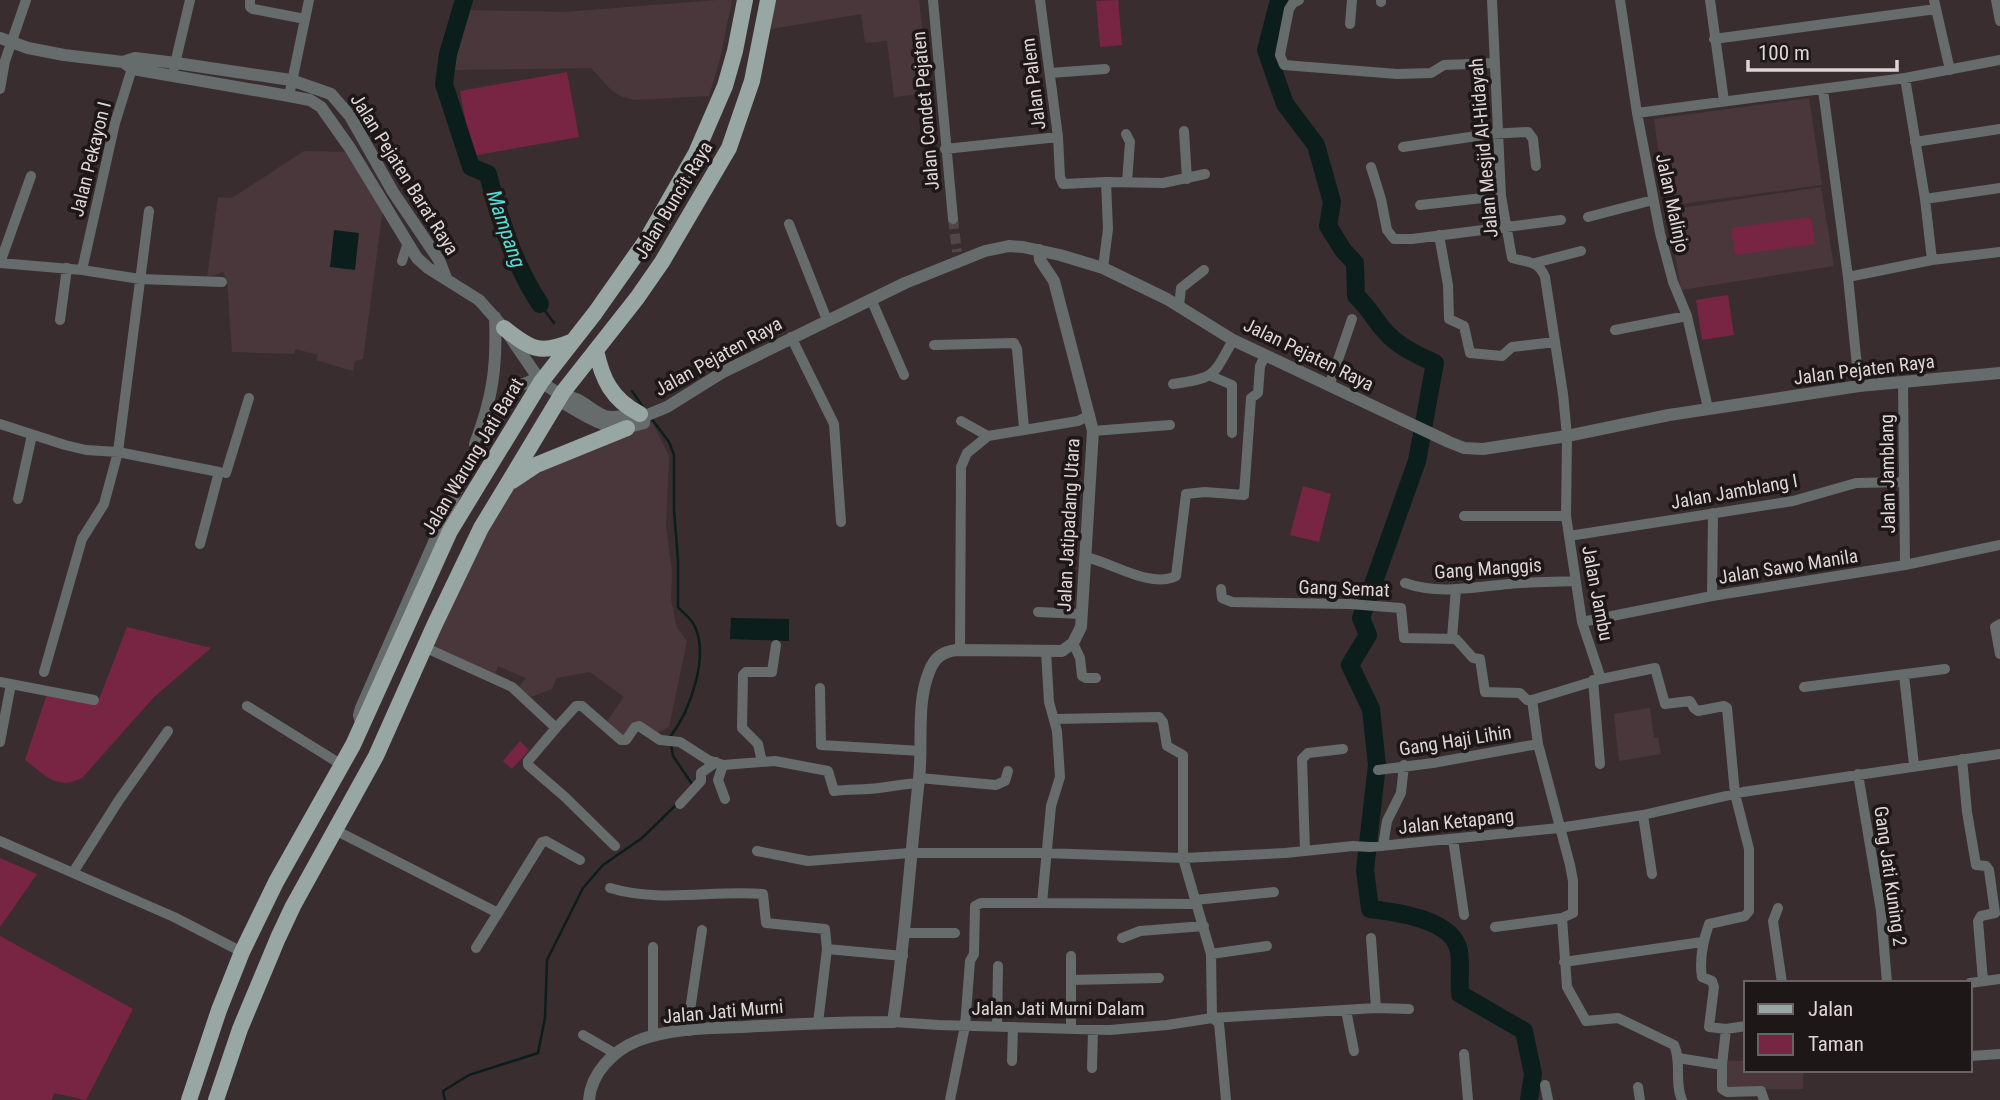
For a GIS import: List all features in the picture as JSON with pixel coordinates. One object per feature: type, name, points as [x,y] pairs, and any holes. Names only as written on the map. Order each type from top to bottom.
[{"type":"main road","name":"Jalan Buncit Raya","points":[[541,382],[595,313],[647,239],[696,153],[725,86],[745,0]]},
{"type":"main road","name":"Jalan Buncit Raya","points":[[562,397],[662,262],[729,148],[752,81],[768,0]]},
{"type":"main road","points":[[500,322],[520,341],[539,349],[555,349],[577,335]]},
{"type":"main road","points":[[599,346],[600,367],[615,396],[622,404],[642,415]]},
{"type":"main road","name":"Jalan Warung Jati Barat","points":[[189,1100],[242,952],[276,882],[362,726],[450,531],[541,382]]},
{"type":"main road","points":[[216,1100],[252,996],[293,906],[376,756],[481,528],[562,397]]},
{"type":"main road","points":[[509,483],[536,465],[627,428]]},
{"type":"street","points":[[0,89],[5,41],[26,0]]},
{"type":"street","points":[[172,76],[190,0]]},
{"type":"street","points":[[250,0],[250,7],[253,9],[305,19]]},
{"type":"street","points":[[289,96],[309,0]]},
{"type":"street","name":"Jalan Condet Pejaten","points":[[933,0],[953,219]]},
{"type":"street","name":"Jalan Palem","points":[[945,149],[1058,137],[1040,0]]},
{"type":"street","points":[[1299,0],[1290,6],[1284,27],[1280,55],[1281,61],[1288,67],[1397,74],[1431,73],[1444,65],[1494,63]]},
{"type":"street","points":[[1350,24],[1352,0]]},
{"type":"street","name":"Jalan Mesjid Al-Hidayah","points":[[1492,0],[1497,133],[1506,227],[1511,257],[1535,263]]},
{"type":"street","name":"Jalan Malinjo","points":[[1620,0],[1637,113],[1654,200],[1669,266],[1687,316],[1708,408]]},
{"type":"street","points":[[1710,0],[1724,101]]},
{"type":"street","points":[[1996,0],[2000,21]]},
{"type":"street","points":[[1714,39],[1935,5],[1950,70]]},
{"type":"street","name":"Jalan Pejaten Barat Raya","points":[[5,41],[54,53],[130,63],[176,63],[291,80],[331,94],[350,116],[393,191],[439,260],[446,278]]},
{"type":"street","points":[[1637,113],[1823,90],[2000,60]]},
{"type":"street","name":"Jalan Pejaten Barat Raya","points":[[130,63],[172,76],[310,100],[321,107],[417,258],[428,268],[479,300],[500,322],[541,382],[562,397]]},
{"type":"street","name":"Jalan Pekayon I","points":[[82,270],[130,63]]},
{"type":"street","points":[[1050,73],[1105,69]]},
{"type":"street","points":[[1905,78],[1932,260]]},
{"type":"street","points":[[1823,90],[1848,276],[1859,386]]},
{"type":"street","points":[[1916,142],[2000,129]]},
{"type":"street","points":[[1184,131],[1187,179]]},
{"type":"street","points":[[1403,147],[1497,133],[1530,133],[1536,166]]},
{"type":"street","points":[[1126,134],[1130,142],[1127,182]]},
{"type":"street","points":[[1058,137],[1060,177],[1063,184],[1106,181],[1163,183],[1205,174]]},
{"type":"street","points":[[1371,167],[1390,235],[1394,239],[1561,219]]},
{"type":"street","points":[[31,176],[0,263],[67,268],[140,279],[222,282]]},
{"type":"street","points":[[1103,268],[1108,229],[1106,181]]},
{"type":"street","points":[[1925,199],[2000,188]]},
{"type":"street","points":[[1420,205],[1501,196]]},
{"type":"street","points":[[1588,217],[1654,200]]},
{"type":"street","points":[[44,672],[82,539],[104,504],[118,452],[149,211]]},
{"type":"street","points":[[789,225],[827,320]]},
{"type":"street","points":[[1439,235],[1448,285],[1449,319],[1464,326],[1471,353],[1502,356],[1512,347],[1555,342]]},
{"type":"street","points":[[402,261],[408,242]]},
{"type":"street","name":"Jalan Pejaten Raya","points":[[562,397],[571,396],[607,417],[642,415],[662,408],[723,372],[791,337],[958,256],[998,248],[1023,247],[1103,268],[1179,306],[1233,340],[1265,356],[1433,434],[1474,450],[1567,436],[1708,408],[1859,386],[2000,373]]},
{"type":"street","name":"Jalan Jatipadang Utara","points":[[1039,250],[1040,260],[1054,281],[1093,430],[1081,614],[1079,633],[1073,643]]},
{"type":"street","points":[[1535,263],[1581,251]]},
{"type":"street","points":[[1848,276],[1932,260],[2000,252]]},
{"type":"street","name":"Jalan Jatipadang Utara","points":[[1054,281],[1060,255]]},
{"type":"street","points":[[1535,263],[1545,278],[1567,436]]},
{"type":"street","points":[[61,320],[67,268]]},
{"type":"street","points":[[1179,306],[1181,288],[1204,270]]},
{"type":"street","points":[[872,299],[904,375]]},
{"type":"street","points":[[1615,330],[1687,316]]},
{"type":"street","points":[[1329,386],[1352,319]]},
{"type":"street","points":[[467,467],[491,397],[500,322]]},
{"type":"street","points":[[791,337],[834,424],[841,522]]},
{"type":"street","points":[[1173,384],[1211,376],[1233,340]]},
{"type":"street","points":[[934,345],[1014,344],[1017,349],[1024,428]]},
{"type":"street","points":[[1085,557],[1152,580],[1176,576],[1186,494],[1205,492],[1244,495],[1251,398],[1258,393],[1260,366],[1265,356]]},
{"type":"street","points":[[1211,376],[1232,385],[1232,433]]},
{"type":"street","name":"Jalan Warung Jati Barat","points":[[362,726],[359,715],[361,708],[467,467],[519,386],[531,381],[541,382]]},
{"type":"street","name":"Jalan Jamblang","points":[[1903,382],[1905,565]]},
{"type":"street","points":[[562,397],[565,404],[600,424],[627,428]]},
{"type":"street","points":[[200,544],[226,474],[249,398]]},
{"type":"street","name":"Jalan Pejaten Raya","points":[[627,428],[644,423],[642,415]]},
{"type":"street","points":[[960,650],[961,467],[967,453],[988,436],[1078,421],[1090,415]]},
{"type":"street","points":[[961,421],[988,436]]},
{"type":"street","points":[[0,424],[86,450],[118,452],[226,474]]},
{"type":"street","points":[[1093,430],[1170,425]]},
{"type":"street","points":[[18,499],[32,435]]},
{"type":"street","name":"Jalan Jambu","points":[[1567,436],[1566,516],[1582,621],[1597,680],[1600,764]]},
{"type":"street","name":"Jalan Jamblang I","points":[[1569,536],[1793,500],[1856,483],[1903,482]]},
{"type":"street","points":[[1712,596],[1713,513]]},
{"type":"street","points":[[1464,516],[1566,516]]},
{"type":"street","name":"Jalan Sawo Manila","points":[[1582,621],[1712,596],[1905,565],[2000,545]]},
{"type":"street","name":"Gang Manggis","points":[[1405,583],[1427,590],[1575,581]]},
{"type":"street","name":"Gang Semat","points":[[1221,589],[1222,598],[1232,602],[1350,604],[1402,609],[1404,638],[1452,638]]},
{"type":"street","points":[[1456,589],[1452,638],[1460,641],[1473,658],[1480,659],[1485,692],[1520,693],[1527,700],[1532,700],[1597,680],[1654,668],[1665,704],[1690,701],[1698,710],[1727,707],[1735,794],[1749,849],[1749,911],[1745,916],[1710,923],[1702,942],[1701,974],[1712,981],[1714,987],[1708,1023],[1713,1028],[1744,1026]]},
{"type":"street","points":[[1038,611],[1081,614]]},
{"type":"street","points":[[2000,624],[1995,627],[2000,654]]},
{"type":"street","points":[[893,1022],[903,956],[919,781],[923,694],[929,671],[941,654],[960,650],[1062,652],[1073,643],[1080,658],[1082,676],[1096,678]]},
{"type":"street","points":[[762,762],[758,744],[742,728],[743,675],[746,672],[772,672],[776,645]]},
{"type":"street","points":[[424,647],[512,687],[556,728]]},
{"type":"street","points":[[1042,903],[1051,806],[1060,777],[1055,719],[1049,702],[1046,652]]},
{"type":"street","points":[[1804,687],[1945,669]]},
{"type":"street","points":[[1904,675],[1913,765]]},
{"type":"street","points":[[0,682],[94,700]]},
{"type":"street","points":[[0,741],[11,684]]},
{"type":"street","points":[[820,688],[821,746],[921,751]]},
{"type":"street","points":[[1495,927],[1562,918],[1573,913],[1573,881],[1538,744],[1532,700]]},
{"type":"street","points":[[615,846],[528,765],[528,761],[556,728],[579,705],[621,740],[626,740],[635,727],[639,726],[660,740],[680,742],[708,760],[719,763],[795,764],[828,771],[834,792],[919,781],[996,785],[1005,782],[1008,771]]},
{"type":"street","points":[[247,706],[342,765]]},
{"type":"street","points":[[1055,719],[1161,719],[1167,746],[1184,755],[1183,858],[1211,954],[1212,1018],[1219,1023],[1226,1100]]},
{"type":"street","points":[[74,871],[119,800],[168,731]]},
{"type":"street","name":"Gang Haji Lihin","points":[[1378,770],[1538,744]]},
{"type":"street","points":[[1305,851],[1302,759],[1308,753],[1343,749]]},
{"type":"street","name":"Jalan Ketapang","points":[[757,851],[808,861],[911,853],[1045,853],[1183,858],[1382,846],[1559,828],[1643,815],[1735,794],[1913,765],[2000,754]]},
{"type":"street","points":[[1962,759],[1967,812],[1976,863],[1977,866],[1986,866],[1989,870],[1998,912],[1981,916],[1978,921],[1983,981]]},
{"type":"street","points":[[719,763],[719,780],[725,799]]},
{"type":"street","points":[[680,804],[701,781],[701,773],[719,763]]},
{"type":"street","points":[[1382,846],[1387,821],[1401,793],[1404,765]]},
{"type":"street","name":"Gang Jati Kuning 2","points":[[1858,774],[1881,911],[1887,981]]},
{"type":"street","points":[[1643,815],[1652,874]]},
{"type":"street","points":[[335,830],[498,913]]},
{"type":"street","points":[[1453,839],[1464,915]]},
{"type":"street","points":[[0,841],[74,871],[242,952]]},
{"type":"street","points":[[476,948],[541,842],[546,841],[580,860]]},
{"type":"street","points":[[610,888],[654,896],[702,893],[763,894],[765,922],[825,929],[827,949],[818,1023]]},
{"type":"street","points":[[950,1100],[965,1026],[970,961],[974,954],[975,906],[981,903],[1195,902],[1274,892]]},
{"type":"street","points":[[1777,908],[1773,921],[1782,981]]},
{"type":"street","points":[[1562,918],[1568,992],[1585,1020],[1623,1019],[1673,1044],[1678,1058],[1678,1089],[1682,1100]]},
{"type":"street","points":[[1122,938],[1140,931],[1204,926]]},
{"type":"street","points":[[690,1031],[690,1010],[702,930]]},
{"type":"street","points":[[904,933],[955,933]]},
{"type":"street","points":[[1371,937],[1376,1008]]},
{"type":"street","points":[[1564,962],[1702,942]]},
{"type":"street","points":[[1211,954],[1266,946]]},
{"type":"street","points":[[653,947],[653,1036]]},
{"type":"street","points":[[827,949],[903,956]]},
{"type":"street","points":[[1071,956],[1071,1029]]},
{"type":"street","points":[[997,1027],[998,965]]},
{"type":"street","points":[[1071,980],[1159,978]]},
{"type":"street","points":[[1972,984],[2000,979]]},
{"type":"street","name":"Jalan Jati Murni Dalam","points":[[893,1022],[1093,1030],[1167,1025],[1212,1018],[1376,1008],[1409,1009]]},
{"type":"street","points":[[1346,1010],[1354,1051]]},
{"type":"street","name":"Jalan Jati Murni","points":[[589,1100],[595,1077],[616,1054],[653,1036],[818,1023],[893,1022]]},
{"type":"street","points":[[1012,1061],[1013,1027]]},
{"type":"street","points":[[1726,1028],[1722,1089],[1727,1092],[1761,1091],[1764,1100]]},
{"type":"street","points":[[1092,1068],[1093,1030]]},
{"type":"street","points":[[583,1035],[616,1054]]},
{"type":"street","points":[[1464,1054],[1468,1100]]},
{"type":"street","points":[[1972,1056],[2000,1054]]},
{"type":"street","points":[[1678,1058],[1722,1065]]},
{"type":"street","points":[[1545,1084],[1548,1100]]},
{"type":"street","points":[[1638,1087],[1640,1100]]},
{"type":"shaded area","points":[[732,0],[709,96],[635,100],[622,97],[611,90],[591,68],[450,70],[466,10],[564,12]]},
{"type":"shaded area","points":[[775,0],[919,0],[929,93],[894,97],[887,41],[865,43],[861,14],[771,29]]},
{"type":"shaded area","points":[[1809,98],[1822,185],[1666,206],[1654,119]]},
{"type":"shaded area","points":[[304,151],[350,152],[383,208],[363,359],[355,361],[353,371],[316,360],[318,355],[295,349],[294,354],[232,352],[227,280],[223,272],[207,278],[218,197],[232,198]]},
{"type":"shaded area","points":[[1821,187],[1834,266],[1681,290],[1667,210]]},
{"type":"shaded area","points":[[652,422],[669,456],[666,526],[672,572],[671,599],[677,628],[687,641],[669,727],[656,733],[642,725],[624,738],[605,724],[624,697],[590,672],[556,678],[552,689],[531,697],[518,688],[526,678],[498,666],[495,674],[433,647],[481,534],[512,490],[539,471]]},
{"type":"shaded area","points":[[1650,708],[1654,738],[1658,738],[1661,754],[1619,761],[1614,714]]},
{"type":"shaded area","points":[[1723,1061],[1744,1061],[1744,1072],[1803,1072],[1803,1089],[1723,1089]]},
{"type":"green space","points":[[1118,0],[1122,45],[1100,47],[1096,1]]},
{"type":"green space","points":[[567,72],[579,137],[472,156],[460,91]]},
{"type":"green space","points":[[1811,217],[1815,244],[1735,255],[1731,228]]},
{"type":"green space","points":[[1728,295],[1734,335],[1702,340],[1696,300]]},
{"type":"green space","points":[[1303,486],[1331,494],[1319,542],[1290,535]]},
{"type":"green space","points":[[127,627],[211,648],[154,697],[83,777],[66,783],[52,780],[25,760],[47,694],[98,702]]},
{"type":"green space","points":[[520,741],[529,750],[512,769],[503,761]]},
{"type":"green space","points":[[0,858],[37,874],[0,927]]},
{"type":"green space","points":[[0,936],[133,1009],[86,1100],[54,1093],[52,1100],[0,1100]]},
{"type":"water","points":[[334,230],[359,233],[355,270],[330,267]]},
{"type":"water","points":[[731,618],[789,619],[789,641],[730,639]]},
{"type":"waterway","name":"Mampang","points":[[464,0],[448,54],[444,84],[471,167],[488,174],[508,241],[540,304]]},
{"type":"waterway","points":[[1279,0],[1266,50],[1285,104],[1316,145],[1332,202],[1328,226],[1355,263],[1356,296],[1395,341],[1435,363],[1417,461],[1361,618],[1368,635],[1350,665],[1371,709],[1377,765],[1365,870],[1370,909],[1422,919],[1435,924],[1455,940],[1460,956],[1460,994],[1524,1031],[1533,1074],[1529,1100]]},
{"type":"waterway","points":[[540,304],[554,323]]},
{"type":"waterway","points":[[632,391],[645,410]]},
{"type":"waterway","points":[[651,418],[669,442],[674,455],[678,607],[693,623],[700,650],[691,698],[670,737]]},
{"type":"waterway","points":[[671,744],[673,756],[694,787]]},
{"type":"waterway","points":[[445,1100],[443,1091],[469,1075],[538,1053],[545,1018],[547,960],[583,888],[603,865],[642,838],[677,804]]},
{"type":"tunnel","points":[[953,219],[957,252]]}]
